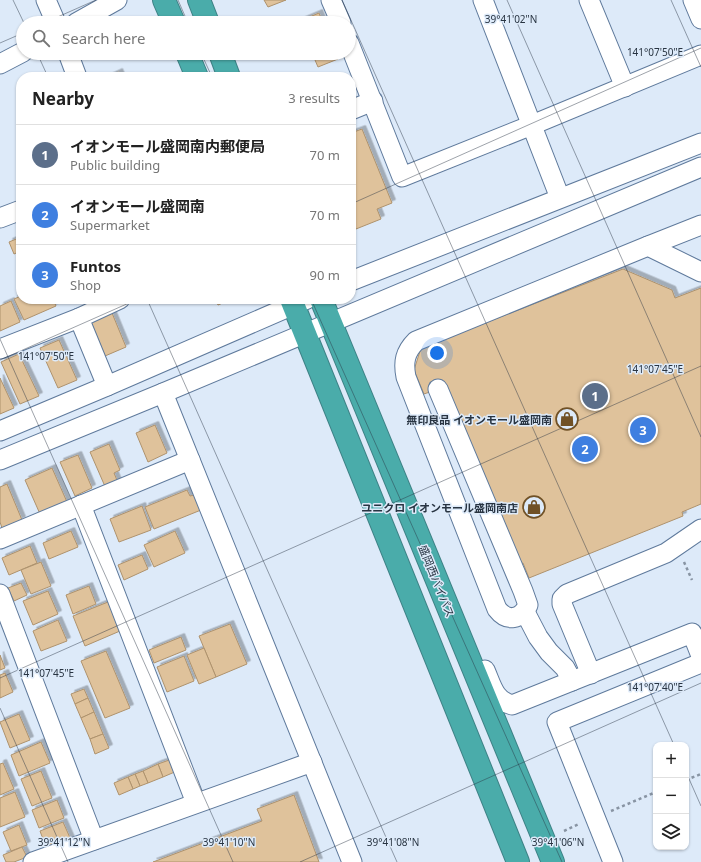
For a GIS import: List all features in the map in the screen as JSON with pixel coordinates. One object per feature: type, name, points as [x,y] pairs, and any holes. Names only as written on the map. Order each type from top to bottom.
[{"type":"highway","points":[[164,0],[171,16]]},
{"type":"highway","points":[[199,0],[205,16]]},
{"type":"highway","points":[[190,60],[195,72]]},
{"type":"highway","points":[[223,60],[227,72]]},
{"type":"highway","points":[[298,304],[305,333],[518,862]]},
{"type":"highway","name":"盛岡西バイパス","points":[[323,304],[553,862]]},
{"type":"street","points":[[46,0],[53,16]]},
{"type":"street","points":[[88,16],[117,0]]},
{"type":"street","points":[[331,0],[338,16]]},
{"type":"street","points":[[482,0],[560,198]]},
{"type":"street","points":[[589,0],[625,88]]},
{"type":"street","points":[[693,0],[701,20]]},
{"type":"street","points":[[356,60],[402,177],[625,88],[701,55]]},
{"type":"street","points":[[0,64],[16,56]]},
{"type":"street","points":[[71,60],[75,72]]},
{"type":"street","points":[[356,108],[373,101]]},
{"type":"street","points":[[356,279],[701,143]]},
{"type":"street","points":[[604,181],[648,178],[701,156]]},
{"type":"street","points":[[0,460],[701,167]]},
{"type":"street","points":[[0,218],[16,212]]},
{"type":"street","points":[[438,389],[528,605],[525,612],[514,618],[508,618],[502,615],[497,609],[406,377],[404,366],[410,347],[416,341],[701,225]]},
{"type":"street","points":[[648,246],[701,272]]},
{"type":"street","points":[[0,349],[79,318],[109,304]]},
{"type":"street","points":[[0,431],[107,386],[290,304]]},
{"type":"street","points":[[79,318],[107,386]]},
{"type":"street","points":[[163,393],[352,862]]},
{"type":"street","points":[[0,539],[190,460]]},
{"type":"street","points":[[81,505],[196,803]]},
{"type":"street","points":[[591,674],[562,604],[562,598],[567,594],[666,553],[701,530]]},
{"type":"street","points":[[435,576],[446,583],[497,696],[503,703],[512,705],[696,631],[701,656]]},
{"type":"street","points":[[0,594],[94,840]]},
{"type":"street","points":[[525,612],[538,636],[549,652],[565,668],[572,681]]},
{"type":"street","points":[[613,862],[556,722],[701,663]]},
{"type":"street","points":[[33,862],[312,762]]},
{"type":"path","points":[[682,558],[692,580]]},
{"type":"path","points":[[689,779],[701,774]]},
{"type":"path","points":[[608,812],[653,793]]},
{"type":"path","points":[[564,831],[585,822]]},
{"type":"building","points":[[264,0],[286,0],[268,7]]},
{"type":"building","points":[[319,13],[320,16],[312,16]]},
{"type":"building","points":[[315,60],[336,60],[318,67]]},
{"type":"building","points":[[362,129],[392,203],[377,209],[381,219],[356,229],[356,131]]},
{"type":"building","points":[[16,239],[16,253],[14,254],[9,242]]},
{"type":"building","points":[[623,269],[672,290],[675,298],[701,288],[701,504],[682,512],[683,516],[529,578],[523,563],[516,565],[444,387],[424,394],[414,370],[421,348]]},
{"type":"building","points":[[11,301],[20,322],[0,331],[0,306]]},
{"type":"building","points":[[16,304],[55,304],[56,306],[24,320]]},
{"type":"building","points":[[112,313],[126,347],[105,356],[91,322]]},
{"type":"building","points":[[59,340],[77,380],[58,388],[40,348]]},
{"type":"building","points":[[19,354],[39,396],[20,404],[1,362]]},
{"type":"building","points":[[0,378],[14,408],[0,414]]},
{"type":"building","points":[[155,425],[167,453],[148,462],[136,433]]},
{"type":"building","points":[[109,444],[120,470],[114,473],[119,485],[107,491],[90,452]]},
{"type":"building","points":[[78,455],[92,488],[75,496],[60,462]]},
{"type":"building","points":[[52,468],[67,502],[40,514],[25,480]]},
{"type":"building","points":[[7,484],[22,520],[2,528],[0,522],[0,487]]},
{"type":"building","points":[[187,490],[190,496],[194,495],[201,510],[154,529],[145,507]]},
{"type":"building","points":[[142,506],[151,530],[119,542],[110,519]]},
{"type":"building","points":[[71,531],[78,547],[49,559],[43,543]]},
{"type":"building","points":[[175,531],[185,553],[154,567],[144,545]]},
{"type":"building","points":[[30,546],[37,563],[9,575],[2,558]]},
{"type":"building","points":[[142,555],[148,569],[124,580],[118,565]]},
{"type":"building","points":[[41,562],[51,586],[31,594],[21,570]]},
{"type":"building","points":[[21,583],[27,595],[14,601],[8,588]]},
{"type":"building","points":[[89,586],[96,604],[73,614],[66,595]]},
{"type":"building","points":[[48,591],[58,614],[33,625],[23,601]]},
{"type":"building","points":[[108,602],[120,631],[85,646],[73,616]]},
{"type":"building","points":[[58,620],[67,641],[41,651],[33,631]]},
{"type":"building","points":[[230,624],[247,664],[216,677],[199,636]]},
{"type":"building","points":[[181,637],[186,650],[154,663],[149,650]]},
{"type":"building","points":[[204,648],[216,677],[199,684],[187,655]]},
{"type":"building","points":[[106,651],[130,708],[105,718],[81,661]]},
{"type":"building","points":[[0,655],[5,668],[0,670]]},
{"type":"building","points":[[184,656],[194,681],[167,692],[157,667]]},
{"type":"building","points":[[5,673],[13,692],[0,698],[0,675]]},
{"type":"building","points":[[84,689],[88,698],[75,704],[71,694]]},
{"type":"building","points":[[88,698],[94,712],[81,718],[75,704]]},
{"type":"building","points":[[94,712],[103,734],[90,739],[81,718]]},
{"type":"building","points":[[19,714],[30,740],[10,748],[0,722]]},
{"type":"building","points":[[103,734],[109,748],[95,754],[90,739]]},
{"type":"building","points":[[41,742],[50,763],[19,776],[11,755]]},
{"type":"building","points":[[172,759],[177,771],[163,777],[158,764]]},
{"type":"building","points":[[3,763],[14,789],[0,795],[0,764]]},
{"type":"building","points":[[158,764],[163,777],[148,783],[143,771]]},
{"type":"building","points":[[41,771],[52,798],[32,806],[21,779]]},
{"type":"building","points":[[143,771],[148,783],[140,786],[135,774]]},
{"type":"building","points":[[135,774],[140,786],[133,789],[128,777]]},
{"type":"building","points":[[128,777],[133,789],[119,795],[114,783]]},
{"type":"building","points":[[15,792],[25,817],[0,827],[0,798]]},
{"type":"building","points":[[294,795],[319,862],[153,862],[262,821],[257,809]]},
{"type":"building","points":[[57,800],[64,818],[39,828],[32,810]]},
{"type":"building","points":[[63,822],[71,840],[47,850],[40,831]]},
{"type":"building","points":[[19,825],[27,845],[11,851],[3,832]]},
{"type":"building","points":[[22,847],[27,857],[14,862],[6,862],[3,855]]},
{"type":"place","name":"イオンモール盛岡南内郵便局","points":[[595,396]]},
{"type":"place","name":"無印良品 イオンモール盛岡南","points":[[567,419]]},
{"type":"place","name":"Funtos","points":[[643,430]]},
{"type":"place","name":"イオンモール盛岡南","points":[[585,449]]},
{"type":"place","name":"ユニクロ イオンモール盛岡南店","points":[[534,507]]}]
